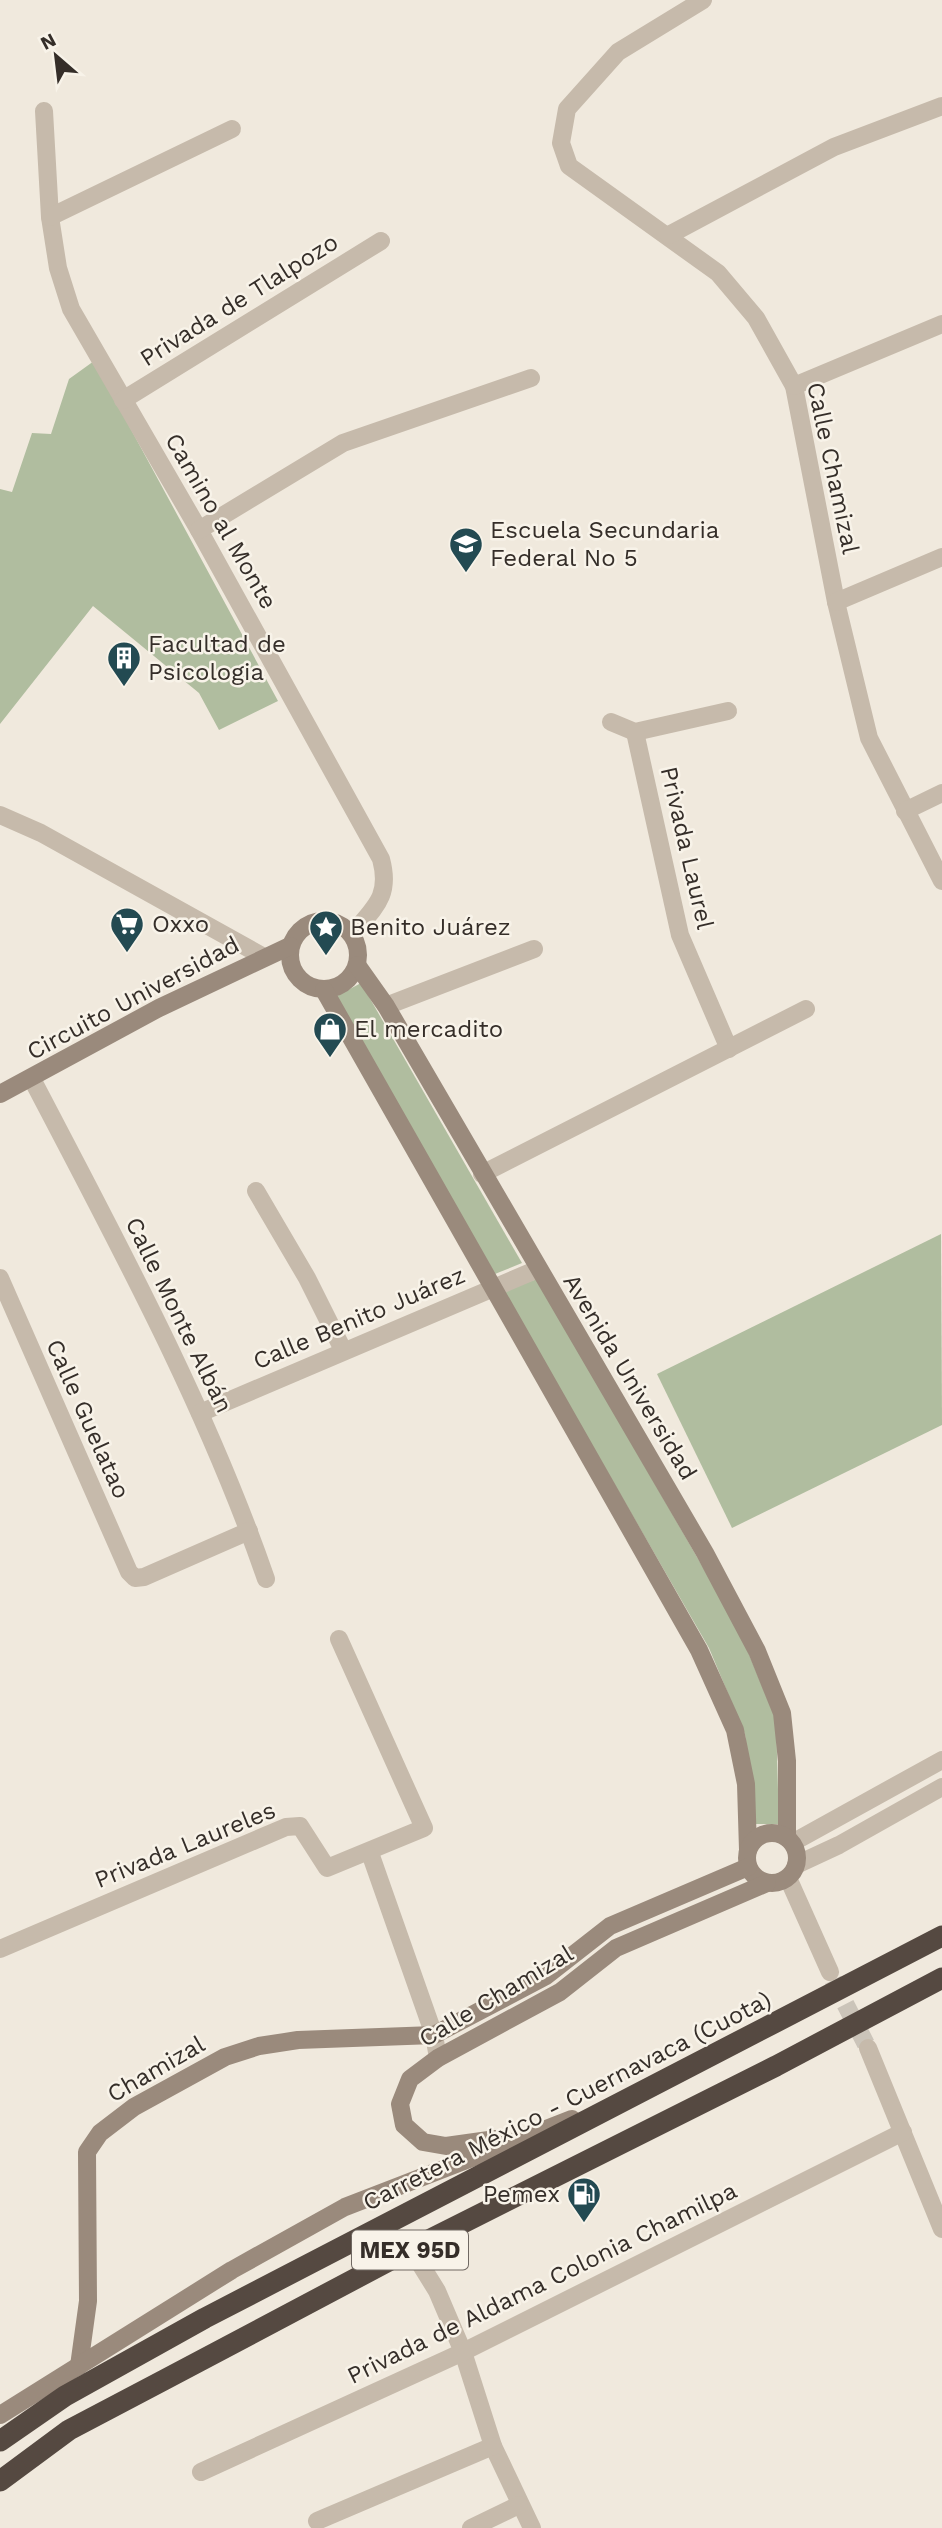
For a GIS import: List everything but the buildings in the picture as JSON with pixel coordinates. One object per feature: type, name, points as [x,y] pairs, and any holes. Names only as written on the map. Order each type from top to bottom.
[{"type":"highway","name":"Carretera México - Cuernavaca (Cuota)","points":[[0,2441],[65,2396],[205,2318],[942,1936]]},
{"type":"highway","name":"MEX 95D","points":[[0,2482],[69,2430],[411,2249],[776,2066],[942,1978]]},
{"type":"street","name":"Calle Chamizal","points":[[703,0],[618,52],[567,109],[561,143],[569,166],[669,235],[718,273],[756,318],[794,386],[836,602],[869,738],[942,881]]},
{"type":"street","points":[[669,235],[834,147],[942,106]]},
{"type":"street","name":"Camino al Monte","points":[[44,111],[50,217],[58,268],[71,309],[199,530],[381,859],[387,879],[381,900],[352,934]]},
{"type":"street","points":[[50,217],[232,129]]},
{"type":"street","name":"Privada de Tlalpozo","points":[[123,400],[381,241]]},
{"type":"street","points":[[794,386],[942,324]]},
{"type":"street","points":[[199,530],[343,443],[531,378]]},
{"type":"street","points":[[836,602],[942,557]]},
{"type":"street","points":[[611,722],[635,732],[728,711]]},
{"type":"street","name":"Privada Laurel","points":[[635,732],[680,935],[729,1049]]},
{"type":"street","points":[[905,811],[942,793]]},
{"type":"street","points":[[0,814],[53,840],[264,957]]},
{"type":"street","points":[[323,920],[334,922],[352,934],[357,943],[358,965],[345,983],[324,990],[309,986],[297,976],[290,962],[290,946],[302,928],[323,920]]},
{"type":"street","name":"Circuito Universidad","points":[[0,1094],[159,1008],[290,946]]},
{"type":"street","points":[[386,1006],[534,949]]},
{"type":"street","name":"Avenida Universidad","points":[[358,965],[386,1006],[705,1553],[757,1651],[782,1713],[787,1761],[789,1840]]},
{"type":"street","points":[[324,990],[491,1289],[699,1650],[734,1730],[746,1784],[748,1858],[759,1880],[778,1883],[792,1871],[942,1787]]},
{"type":"street","points":[[482,1174],[806,1009]]},
{"type":"street","name":"Calle Monte Albán","points":[[32,1079],[125,1256],[200,1413],[266,1579]]},
{"type":"street","points":[[256,1191],[343,1350]]},
{"type":"street","name":"Calle Benito Juárez","points":[[200,1413],[538,1269]]},
{"type":"street","name":"Calle Guelatao","points":[[0,1278],[129,1572],[135,1578],[144,1577],[249,1531]]},
{"type":"street","points":[[339,1639],[424,1828],[370,1853],[434,2035],[438,2058]]},
{"type":"street","points":[[789,1840],[942,1760]]},
{"type":"street","name":"Privada Laureles","points":[[0,1949],[286,1827],[300,1826],[327,1868],[370,1853]]},
{"type":"street","points":[[748,1858],[754,1840],[764,1834],[776,1833],[789,1840],[797,1854],[792,1871],[830,1972]]},
{"type":"street","name":"Calle Chamizal","points":[[434,2035],[546,1976],[610,1926],[748,1858]]},
{"type":"street","name":"Calle Chamizal","points":[[524,2137],[446,2146],[423,2142],[404,2125],[400,2104],[410,2079],[438,2058],[560,1992],[616,1948],[767,1883]]},
{"type":"street","name":"Chamizal","points":[[79,2366],[88,2301],[87,2152],[100,2133],[134,2107],[225,2057],[259,2046],[298,2040],[434,2035]]},
{"type":"street","points":[[868,2048],[942,2229]]},
{"type":"street","points":[[0,2414],[232,2270],[345,2207],[621,2101]]},
{"type":"street","name":"Privada de Aldama Colonia Chamilpa","points":[[201,2472],[463,2352],[902,2132]]},
{"type":"street","points":[[411,2249],[437,2291],[463,2352],[493,2446],[532,2528]]},
{"type":"street","points":[[317,2521],[493,2446]]},
{"type":"street","points":[[471,2528],[519,2505]]},
{"type":"green space","points":[[94,361],[278,701],[219,730],[199,693],[93,606],[0,724],[0,489],[12,492],[32,433],[51,434],[69,379]]},
{"type":"green space","points":[[361,983],[522,1263],[495,1274],[335,997]]},
{"type":"green space","points":[[941,1234],[942,1425],[732,1528],[657,1374]]},
{"type":"green space","points":[[537,1279],[739,1630],[776,1720],[779,1824],[755,1824],[745,1734],[709,1648],[503,1291]]},
{"type":"tunnel","points":[[833,1980],[868,2048]]},
{"type":"place","name":"Escuela Secundaria Federal No 5","points":[[466,574]]},
{"type":"place","name":"Facultad de Psicologia","points":[[124,688]]},
{"type":"place","name":"Oxxo","points":[[127,954]]},
{"type":"place","name":"Benito Juárez","points":[[326,957]]},
{"type":"place","name":"El mercadito","points":[[330,1059]]},
{"type":"place","name":"Pemex","points":[[584,2224]]}]
